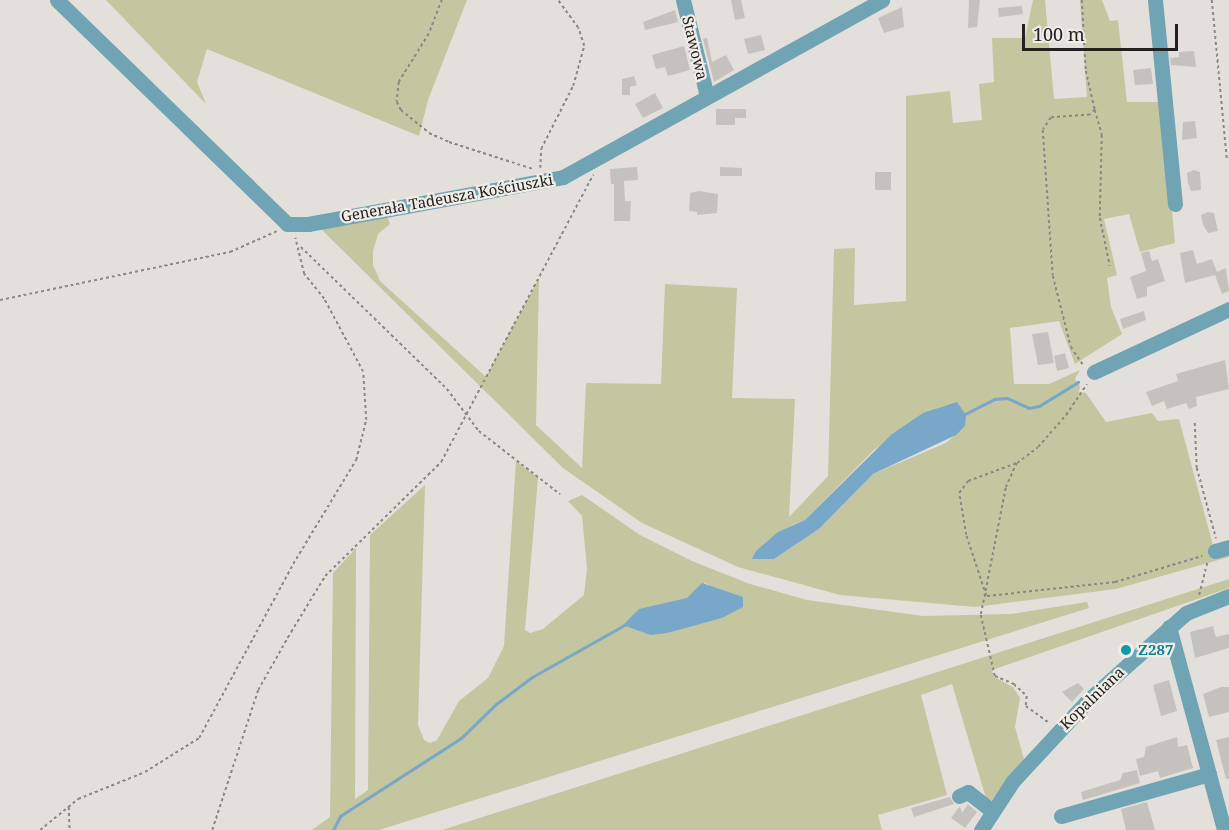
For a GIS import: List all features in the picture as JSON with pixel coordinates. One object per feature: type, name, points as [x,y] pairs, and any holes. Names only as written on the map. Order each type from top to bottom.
[{"type":"street","points":[[57,0],[287,224]]},
{"type":"street","name":"Stawowa","points":[[683,0],[706,96]]},
{"type":"street","name":"Generała Tadeusza Kościuszki","points":[[287,224],[308,224],[563,177],[882,0]]},
{"type":"street","points":[[1155,0],[1175,204]]},
{"type":"street","points":[[1094,372],[1229,309]]},
{"type":"street","name":"Kopalniana","points":[[981,830],[992,812],[1057,732],[1169,627],[1200,604],[1229,596]]},
{"type":"street","points":[[1169,627],[1224,830]]},
{"type":"street","points":[[1061,816],[1209,774]]},
{"type":"street","points":[[959,796],[968,792],[992,812]]},
{"type":"path","points":[[442,0],[429,34],[399,82],[397,102],[401,110],[429,133],[449,142],[542,172],[538,157],[573,86],[584,46],[578,28],[558,0]]},
{"type":"path","points":[[1082,0],[1086,71],[1102,135],[1100,218],[1110,266]]},
{"type":"path","points":[[1212,0],[1227,158]]},
{"type":"path","points":[[1057,732],[1026,705],[1027,696],[995,676],[980,604],[986,596],[1006,488],[1017,463],[1066,415],[1094,372],[1076,357],[1059,306],[1049,246],[1043,130],[1051,118],[1090,116],[1095,110]]},
{"type":"path","points":[[212,830],[258,690],[325,576],[441,462],[468,416],[503,341],[598,168]]},
{"type":"path","points":[[0,300],[230,252],[272,235],[287,224],[300,247],[447,389],[479,431],[560,494]]},
{"type":"path","points":[[40,830],[69,807],[145,772],[199,738],[293,564],[356,460],[366,420],[363,372],[324,299],[304,274],[300,247]]},
{"type":"path","points":[[1195,423],[1197,468],[1219,550],[1200,585],[1200,604]]},
{"type":"path","points":[[986,596],[966,535],[959,493],[968,481],[1017,463]]},
{"type":"path","points":[[986,596],[1115,582],[1219,550]]},
{"type":"path","points":[[69,807],[70,830]]},
{"type":"green space","points":[[106,0],[467,0],[428,100],[419,136],[207,49],[197,82],[206,104]]},
{"type":"green space","points":[[1033,0],[1045,0],[1054,99],[1087,97],[1080,0],[1102,0],[1110,21],[1118,20],[1127,102],[1162,102],[1175,243],[1140,252],[1129,214],[1104,219],[1117,275],[1107,278],[1111,307],[1122,334],[1075,364],[1059,321],[1010,328],[1014,384],[1049,384],[1080,370],[1075,379],[1080,386],[1079,392],[1086,393],[1106,422],[1152,413],[1158,421],[1179,419],[1214,549],[1229,550],[1229,557],[1116,589],[975,607],[840,595],[738,567],[642,523],[563,468],[320,228],[387,216],[390,224],[378,234],[373,251],[373,265],[380,281],[486,377],[539,278],[536,425],[582,468],[586,383],[661,384],[665,284],[737,288],[732,398],[795,399],[789,517],[828,476],[834,249],[855,248],[854,305],[906,301],[906,96],[950,91],[953,123],[982,120],[979,84],[994,82],[992,38],[1025,38]],"holes":[[[923,413],[965,426],[946,443],[873,474],[819,529],[774,559],[790,526],[805,520],[874,450]]]},
{"type":"green space","points":[[516,461],[538,478],[525,630],[530,633],[543,629],[584,595],[587,568],[582,516],[568,501],[582,495],[640,535],[692,561],[750,584],[807,600],[923,616],[1011,614],[1087,602],[1089,608],[379,830],[312,830],[330,817],[333,573],[356,548],[355,799],[368,790],[370,535],[425,485],[418,725],[424,740],[430,743],[437,740],[459,701],[488,678],[504,646]],"holes":[[[705,583],[710,586],[722,618],[650,635],[624,625],[688,598]]]},
{"type":"green space","points":[[1229,579],[1229,588],[992,670],[994,677],[1013,687],[1020,698],[1015,727],[1024,759],[988,805],[952,684],[921,695],[947,795],[878,815],[882,830],[442,830]]},
{"type":"water","points":[[957,402],[966,415],[965,426],[956,435],[873,474],[819,529],[774,559],[752,559],[756,551],[778,532],[805,520],[892,434],[923,413]]},
{"type":"water","points":[[702,583],[743,597],[743,607],[722,618],[667,633],[650,635],[623,625],[639,609],[687,598]]},
{"type":"building","points":[[731,0],[741,0],[745,18],[735,20]]},
{"type":"building","points":[[969,0],[980,0],[977,27],[968,28]]},
{"type":"building","points":[[1022,6],[1023,14],[999,17],[998,8]]},
{"type":"building","points":[[902,7],[904,27],[884,33],[878,18]]},
{"type":"building","points":[[675,10],[678,22],[645,30],[643,22]]},
{"type":"building","points":[[761,35],[765,50],[748,54],[744,39]]},
{"type":"building","points":[[707,38],[712,62],[726,55],[734,70],[714,82],[703,39]]},
{"type":"building","points":[[684,46],[690,70],[668,76],[665,67],[656,69],[652,55]]},
{"type":"building","points":[[1194,51],[1196,67],[1171,65],[1170,58],[1179,57],[1179,52]]},
{"type":"building","points":[[1151,68],[1153,84],[1135,85],[1133,70]]},
{"type":"building","points":[[634,76],[637,85],[630,87],[630,95],[622,95],[622,79]]},
{"type":"building","points":[[655,93],[663,108],[643,118],[635,104]]},
{"type":"building","points":[[716,109],[746,109],[746,118],[735,118],[735,125],[716,125]]},
{"type":"building","points":[[1195,121],[1197,138],[1182,140],[1183,122]]},
{"type":"building","points":[[637,167],[638,180],[624,181],[625,201],[631,201],[630,221],[614,221],[614,184],[611,184],[610,169]]},
{"type":"building","points":[[720,167],[742,168],[742,176],[720,176]]},
{"type":"building","points":[[1194,170],[1200,172],[1201,190],[1191,191],[1187,173]]},
{"type":"building","points":[[875,172],[891,172],[891,190],[875,190]]},
{"type":"building","points":[[699,191],[718,194],[717,213],[697,215],[697,212],[689,211],[690,193]]},
{"type":"building","points":[[1208,212],[1214,213],[1218,231],[1208,233],[1203,225],[1201,215]]},
{"type":"building","points":[[1193,250],[1197,264],[1212,259],[1217,272],[1226,268],[1229,291],[1222,294],[1215,275],[1185,283],[1180,253]]},
{"type":"building","points":[[1149,251],[1152,261],[1158,259],[1165,281],[1147,287],[1147,296],[1137,299],[1130,277],[1146,271],[1141,253]]},
{"type":"building","points":[[1144,311],[1146,320],[1123,329],[1120,319]]},
{"type":"building","points":[[1048,332],[1054,363],[1038,365],[1032,334]]},
{"type":"building","points":[[1065,353],[1069,368],[1057,371],[1054,356]]},
{"type":"building","points":[[1225,360],[1229,389],[1196,397],[1197,406],[1189,409],[1186,403],[1167,409],[1164,401],[1152,406],[1146,392],[1178,381],[1176,374]]},
{"type":"building","points":[[1213,626],[1216,637],[1229,634],[1229,648],[1195,658],[1190,632]]},
{"type":"building","points":[[1169,680],[1177,711],[1161,716],[1153,685]]},
{"type":"building","points":[[1078,683],[1084,689],[1072,702],[1062,692]]},
{"type":"building","points":[[1221,687],[1229,687],[1229,712],[1209,717],[1203,694]]},
{"type":"building","points":[[1177,737],[1178,747],[1187,745],[1193,768],[1160,778],[1158,771],[1140,776],[1136,759],[1144,757],[1146,747]]},
{"type":"building","points":[[1229,737],[1229,779],[1226,779],[1216,740]]},
{"type":"building","points":[[1137,770],[1140,783],[1083,800],[1081,792],[1120,780],[1123,773]]},
{"type":"building","points":[[950,797],[954,804],[914,817],[911,808]]},
{"type":"building","points":[[1147,802],[1155,830],[1126,830],[1121,809]]},
{"type":"building","points":[[968,804],[977,812],[965,828],[951,818],[960,806],[962,813]]},
{"type":"waterway","points":[[963,415],[994,399],[1007,398],[1029,408],[1039,406],[1078,382]]},
{"type":"waterway","points":[[333,830],[340,816],[461,738],[496,704],[532,677],[626,624]]},
{"type":"place","name":"Z287","points":[[1126,650]]}]
